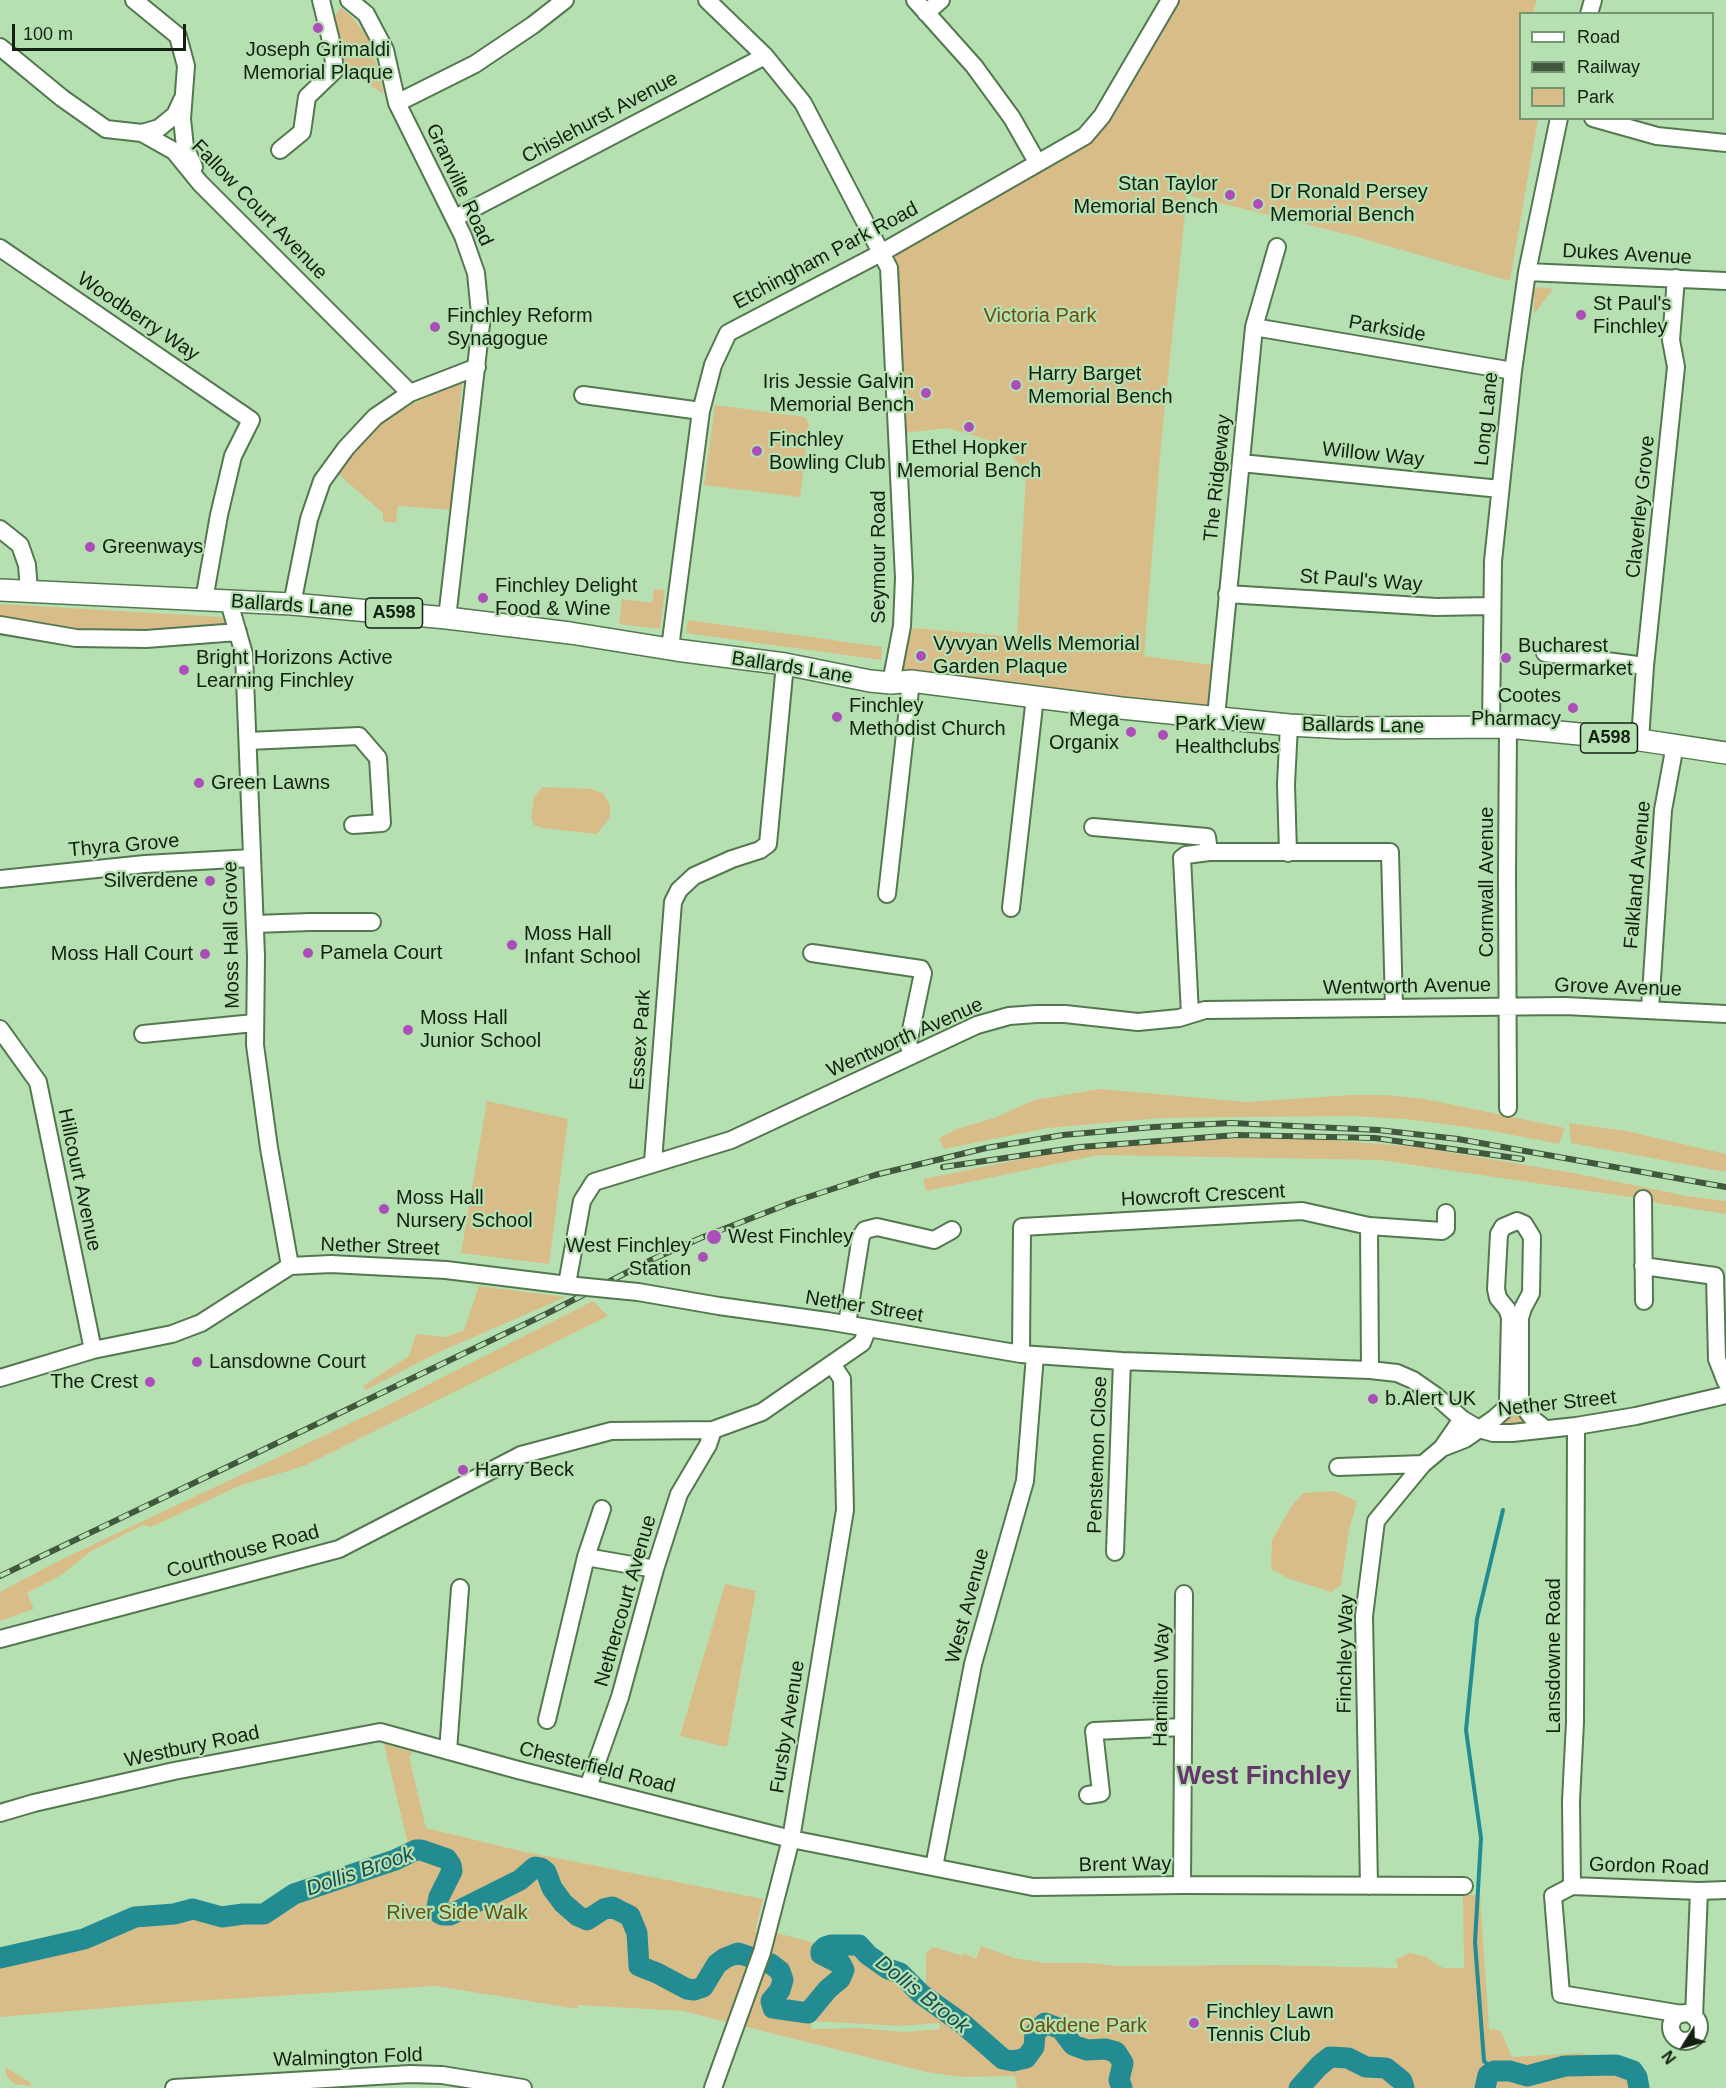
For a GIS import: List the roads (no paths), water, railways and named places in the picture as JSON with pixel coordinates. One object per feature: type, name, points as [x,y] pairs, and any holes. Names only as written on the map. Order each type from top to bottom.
[{"type":"main road","name":"Ballards Lane","points":[[0,590],[292,604],[447,618],[570,633],[901,682],[1289,725],[1345,728],[1499,727],[1640,740],[1726,753]]},
{"type":"street","points":[[134,0],[178,36],[186,66],[186,93],[182,119],[185,147],[200,183]]},
{"type":"street","points":[[280,150],[302,132],[307,97],[335,70],[321,0]]},
{"type":"street","name":"Granville Road","points":[[349,0],[366,14],[385,50],[397,103],[454,218],[476,273],[481,324],[447,618]]},
{"type":"street","points":[[397,103],[475,64],[533,26],[565,0]]},
{"type":"street","name":"Seymour Road","points":[[707,0],[765,56],[803,103],[889,268],[904,578],[901,682],[887,894]]},
{"type":"street","points":[[915,0],[974,66],[1012,118],[1037,162]]},
{"type":"street","points":[[926,13],[940,0]]},
{"type":"street","name":"Etchingham Park Road","points":[[670,648],[701,411],[713,365],[728,333],[881,253],[1085,136],[1102,116],[1170,0]]},
{"type":"street","name":"Fallow Court Avenue","points":[[0,48],[62,98],[106,129],[142,133],[174,151],[200,183],[410,393]]},
{"type":"street","name":"Chislehurst Avenue","points":[[454,218],[765,56]]},
{"type":"street","points":[[142,133],[159,128],[175,116],[186,93]]},
{"type":"street","name":"Long Lane","points":[[1499,727],[1492,606],[1493,561],[1500,489],[1527,272],[1559,120]]},
{"type":"street","points":[[1600,120],[1657,136],[1726,143]]},
{"type":"street","name":"The Ridgeway","points":[[1216,717],[1254,327],[1277,247]]},
{"type":"street","name":"Woodberry Way","points":[[0,248],[251,420],[233,456],[219,515],[204,600]]},
{"type":"street","name":"Dukes Avenue","points":[[1527,272],[1726,281]]},
{"type":"street","name":"Claverley Grove","points":[[1640,740],[1645,666],[1676,367],[1671,340],[1676,278]]},
{"type":"street","name":"Parkside","points":[[1254,327],[1513,371]]},
{"type":"street","points":[[292,604],[309,519],[322,481],[346,448],[375,417],[410,393],[477,367]]},
{"type":"street","points":[[583,395],[701,411]]},
{"type":"street","name":"Willow Way","points":[[1241,463],[1500,489]]},
{"type":"street","points":[[0,529],[20,545],[27,565],[29,591]]},
{"type":"street","name":"St Paul's Way","points":[[1227,594],[1436,607],[1492,606]]},
{"type":"street","name":"Moss Hall Grove","points":[[230,602],[244,654],[255,924],[255,1045],[269,1148],[290,1266]]},
{"type":"street","points":[[0,625],[76,638],[146,639],[238,632]]},
{"type":"street","points":[[1545,653],[1645,666]]},
{"type":"street","name":"Essex Park","points":[[653,1162],[673,902],[679,890],[694,876],[760,850],[768,844],[785,664]]},
{"type":"street","points":[[1011,908],[1035,697]]},
{"type":"street","points":[[1288,853],[1286,784],[1289,725]]},
{"type":"street","name":"Cornwall Avenue","points":[[1499,727],[1507,874],[1508,1108]]},
{"type":"street","points":[[248,741],[359,736],[378,758],[382,823],[353,825]]},
{"type":"street","name":"Falkland Avenue","points":[[1650,1009],[1662,810],[1675,745]]},
{"type":"street","points":[[1093,827],[1207,837],[1209,852]]},
{"type":"street","points":[[1190,1014],[1182,858],[1186,855],[1209,852],[1390,852],[1394,1008]]},
{"type":"street","name":"Thyra Grove","points":[[0,879],[145,864],[252,858]]},
{"type":"street","points":[[255,924],[372,922]]},
{"type":"street","points":[[812,953],[921,969],[923,973],[908,1044],[913,1054]]},
{"type":"street","name":"Grove Avenue","points":[[1508,1007],[1565,1006],[1726,1014]]},
{"type":"street","name":"Wentworth Avenue","points":[[653,1162],[731,1140],[913,1054],[977,1026],[1009,1016],[1065,1014],[1138,1022],[1179,1018],[1205,1010],[1508,1007]]},
{"type":"street","points":[[143,1034],[254,1023]]},
{"type":"street","name":"Hillcourt Avenue","points":[[0,1029],[38,1082],[93,1350]]},
{"type":"street","points":[[572,1285],[582,1201],[594,1182],[653,1162]]},
{"type":"street","points":[[1643,1199],[1644,1301]]},
{"type":"street","name":"Howcroft Crescent","points":[[1028,1354],[1022,1227],[1302,1211],[1368,1226]]},
{"type":"street","points":[[1370,1370],[1368,1226],[1442,1231],[1446,1228],[1446,1212]]},
{"type":"street","points":[[1442,1448],[1465,1439],[1500,1413],[1508,1402],[1510,1317],[1498,1298],[1496,1289],[1499,1234],[1503,1227],[1517,1221],[1524,1224],[1532,1237],[1531,1293],[1520,1318],[1520,1402],[1534,1420],[1545,1429]]},
{"type":"street","points":[[847,1324],[861,1236],[865,1230],[877,1227],[934,1240],[952,1230]]},
{"type":"street","name":"Nether Street","points":[[0,1378],[93,1350],[172,1334],[201,1323],[290,1266],[332,1264],[446,1270],[638,1292],[1028,1354],[1122,1361],[1370,1370],[1397,1373],[1413,1380],[1436,1396],[1462,1419],[1479,1429],[1493,1433],[1576,1426],[1636,1416],[1726,1395]]},
{"type":"street","points":[[1643,1266],[1721,1276],[1717,1359],[1726,1377]]},
{"type":"street","name":"Courthouse Road","points":[[0,1639],[339,1549],[521,1455],[611,1431],[713,1430],[762,1413],[862,1343],[868,1328]]},
{"type":"street","points":[[1717,1336],[1726,1353]]},
{"type":"street","name":"West Avenue","points":[[934,1868],[973,1664],[1025,1481],[1028,1354]]},
{"type":"street","name":"Penstemon Close","points":[[1115,1552],[1122,1361]]},
{"type":"street","name":"Fursby Avenue","points":[[712,2088],[759,1959],[791,1839],[845,1510],[842,1379],[832,1364]]},
{"type":"street","name":"Finchley Way","points":[[1369,1886],[1364,1616],[1376,1521],[1423,1464],[1442,1448],[1462,1419]]},
{"type":"street","name":"Lansdowne Road","points":[[1572,1886],[1576,1426]]},
{"type":"street","name":"Nethercourt Avenue","points":[[588,1787],[620,1697],[655,1569],[679,1494],[708,1445],[713,1430]]},
{"type":"street","points":[[1338,1467],[1423,1464]]},
{"type":"street","points":[[547,1720],[586,1557],[602,1509]]},
{"type":"street","points":[[586,1557],[655,1569]]},
{"type":"street","points":[[448,1751],[460,1588]]},
{"type":"street","name":"Hamilton Way","points":[[1182,1885],[1184,1594]]},
{"type":"street","points":[[1088,1795],[1101,1793],[1094,1731],[1183,1727]]},
{"type":"street","name":"Westbury Road","points":[[0,1813],[174,1771],[380,1732],[394,1736]]},
{"type":"street","name":"Chesterfield Road","points":[[394,1736],[791,1839]]},
{"type":"street","name":"Brent Way","points":[[791,1839],[1033,1887],[1464,1886]]},
{"type":"street","points":[[1572,1886],[1553,1896],[1561,1994],[1688,2015],[1699,1891]]},
{"type":"street","name":"Gordon Road","points":[[1572,1886],[1726,1890]]},
{"type":"street","name":"Walmington Fold","points":[[176,2088],[335,2083],[410,2074],[442,2075],[516,2087]]},
{"type":"waterway","points":[[1494,2071],[1484,2061],[1475,1942],[1481,1838],[1466,1730],[1477,1619],[1503,1510]]},
{"type":"waterway","name":"Dollis Brook","points":[[0,1958],[84,1939],[135,1917],[174,1914],[193,1909],[222,1917],[264,1914],[294,1894],[421,1850],[447,1859],[451,1865],[452,1871],[439,1897],[437,1907],[439,1913],[443,1915],[450,1915],[520,1880],[535,1867],[541,1868],[546,1872],[552,1888],[563,1903],[578,1916],[587,1920],[604,1909],[612,1907],[630,1916],[637,1933],[639,1966],[687,1989],[694,1990],[703,1987],[717,1964],[738,1953],[771,1964],[780,1971],[783,1980],[780,1990],[771,2001],[773,2008],[808,2013],[828,1989],[840,1979],[844,1970],[841,1964],[821,1954],[821,1951],[831,1945],[859,1945],[868,1955],[888,1969],[900,1973],[921,1994],[963,2024],[1003,2059],[1013,2061],[1026,2058],[1034,2047],[1035,2033],[1045,2023],[1061,2029],[1073,2045],[1087,2050],[1105,2049],[1116,2052],[1123,2063],[1119,2080],[1122,2088]]},
{"type":"waterway","name":"Dollis Brook","points":[[1299,2088],[1330,2057],[1348,2058],[1366,2067],[1386,2068],[1402,2081],[1404,2088]]},
{"type":"waterway","name":"Dollis Brook","points":[[1485,2088],[1488,2075],[1494,2071],[1510,2071],[1527,2076],[1565,2066],[1616,2065],[1633,2071],[1639,2088]]},
{"type":"railway","points":[[0,1576],[546,1314],[651,1260],[703,1237],[793,1202],[875,1175],[986,1148],[1063,1135],[1231,1123],[1378,1130],[1458,1139],[1726,1187]]},
{"type":"railway","points":[[943,1167],[1080,1147],[1237,1135],[1375,1138],[1522,1159]]},
{"type":"place","name":"Joseph Grimaldi Memorial Plaque","points":[[318,28]]},
{"type":"place","name":"Stan Taylor Memorial Bench","points":[[1230,195]]},
{"type":"place","name":"Dr Ronald Persey Memorial Bench","points":[[1258,204]]},
{"type":"place","name":"St Paul's Finchley","points":[[1581,315]]},
{"type":"place","name":"Finchley Reform Synagogue","points":[[435,327]]},
{"type":"place","name":"Harry Barget Memorial Bench","points":[[1016,385]]},
{"type":"place","name":"Iris Jessie Galvin Memorial Bench","points":[[926,393]]},
{"type":"place","name":"Ethel Hopker Memorial Bench","points":[[969,427]]},
{"type":"place","name":"Finchley Bowling Club","points":[[757,451]]},
{"type":"place","name":"Greenways","points":[[90,547]]},
{"type":"place","name":"Finchley Delight Food & Wine","points":[[483,598]]},
{"type":"place","name":"Vyvyan Wells Memorial Garden Plaque","points":[[921,656]]},
{"type":"place","name":"Bucharest Supermarket","points":[[1506,658]]},
{"type":"place","name":"Bright Horizons Active Learning Finchley","points":[[184,670]]},
{"type":"place","name":"Cootes Pharmacy","points":[[1573,708]]},
{"type":"place","name":"Finchley Methodist Church","points":[[837,717]]},
{"type":"place","name":"Mega Organix","points":[[1131,732]]},
{"type":"place","name":"Park View Healthclubs","points":[[1163,735]]},
{"type":"place","name":"Green Lawns","points":[[199,783]]},
{"type":"place","name":"Silverdene","points":[[210,881]]},
{"type":"place","name":"Moss Hall Infant School","points":[[512,945]]},
{"type":"place","name":"Pamela Court","points":[[308,953]]},
{"type":"place","name":"Moss Hall Court","points":[[205,954]]},
{"type":"place","name":"Moss Hall Junior School","points":[[408,1030]]},
{"type":"place","name":"Moss Hall Nursery School","points":[[384,1209]]},
{"type":"place","name":"West Finchley","points":[[714,1237]]},
{"type":"place","name":"West Finchley Station","points":[[703,1257]]},
{"type":"place","name":"Lansdowne Court","points":[[197,1362]]},
{"type":"place","name":"The Crest","points":[[150,1382]]},
{"type":"place","name":"b.Alert UK","points":[[1373,1399]]},
{"type":"place","name":"Harry Beck","points":[[463,1470]]},
{"type":"place","name":"Finchley Lawn Tennis Club","points":[[1194,2023]]},
{"type":"district","name":"West Finchley","points":[[1264,1777]]},
{"type":"park label","name":"Victoria Park","points":[[1040,316]]},
{"type":"park label","name":"River Side Walk","points":[[457,1913]]},
{"type":"park label","name":"Oakdene Park","points":[[1083,2026]]}]
